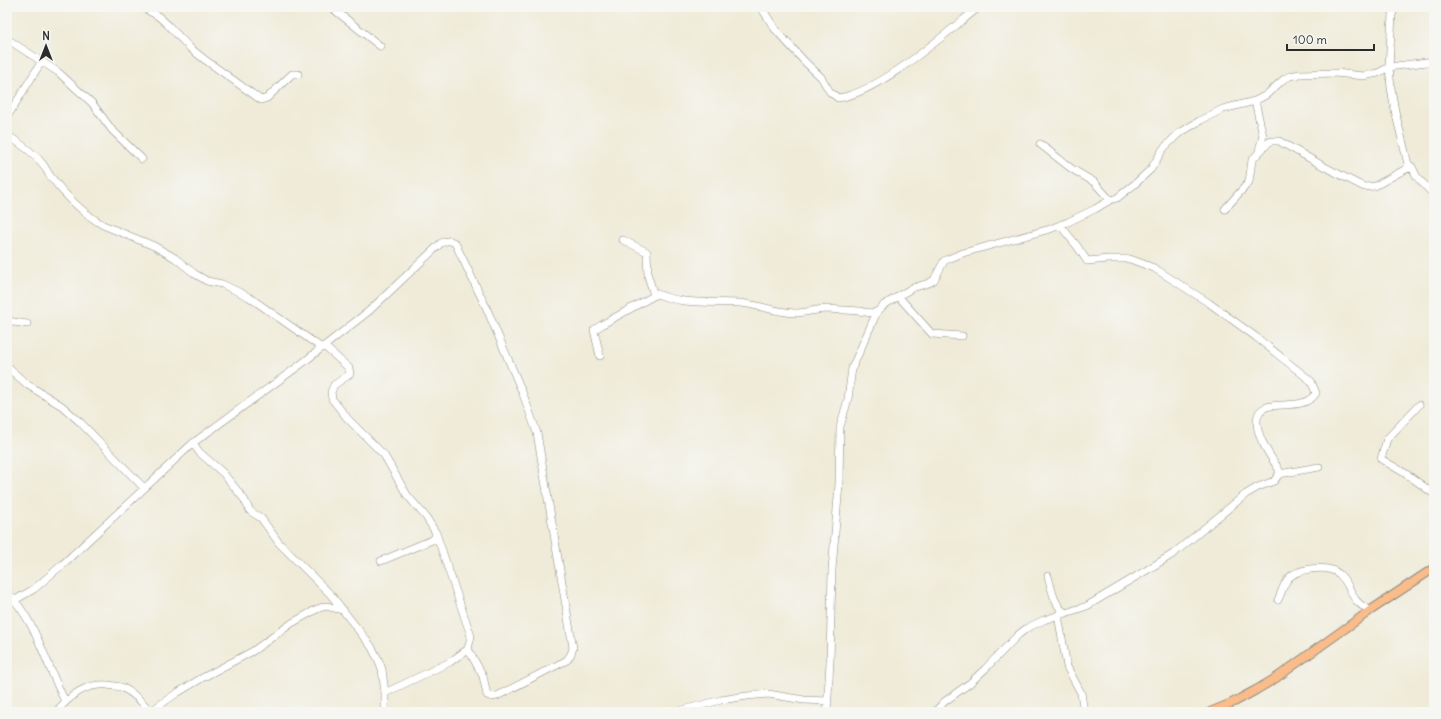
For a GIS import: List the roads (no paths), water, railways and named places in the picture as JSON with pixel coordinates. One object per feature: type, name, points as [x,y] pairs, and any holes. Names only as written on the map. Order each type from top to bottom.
[{"type":"main road","points":[[1210,712],[1234,702],[1270,682],[1371,610],[1434,568]]},
{"type":"street","points":[[142,7],[158,16],[168,24],[190,48],[204,59],[261,100],[267,98],[292,74],[298,74]]},
{"type":"street","points":[[331,7],[380,46]]},
{"type":"street","points":[[760,7],[775,29],[804,62],[821,77],[830,92],[838,98],[845,97],[871,86],[899,69],[979,7]]},
{"type":"street","points":[[1395,7],[1392,15],[1389,67],[1395,111],[1408,164],[1434,195]]},
{"type":"street","points":[[7,39],[58,72],[92,103],[112,130],[142,159]]},
{"type":"street","points":[[7,117],[42,61]]},
{"type":"street","points":[[827,712],[832,570],[840,484],[840,427],[848,399],[852,368],[877,312],[884,305],[912,288],[934,280],[944,261],[948,258],[1060,225],[1096,209],[1116,198],[1151,169],[1163,149],[1178,134],[1223,109],[1255,101],[1266,95],[1284,79],[1290,76],[1336,73],[1363,76],[1378,73],[1389,67],[1434,61]]},
{"type":"street","points":[[1255,101],[1263,136],[1258,154]]},
{"type":"street","points":[[7,135],[35,156],[58,185],[74,202],[96,221],[154,246],[175,258],[195,274],[208,281],[222,284],[249,296],[323,347],[349,368],[350,374],[334,385],[331,392],[332,399],[348,419],[384,455],[407,495],[426,517],[436,533],[472,636],[468,648],[450,662],[385,693]]},
{"type":"street","points":[[1225,209],[1249,182],[1251,163],[1269,142],[1279,141],[1364,187],[1375,186],[1404,170],[1412,168]]},
{"type":"street","points":[[1040,144],[1072,169],[1094,182],[1110,200]]},
{"type":"street","points":[[935,712],[944,702],[970,683],[1018,635],[1034,624],[1087,606],[1173,554],[1246,494],[1258,487],[1274,481],[1280,473],[1260,435],[1257,425],[1257,418],[1264,408],[1273,405],[1294,405],[1313,398],[1316,393],[1311,381],[1209,302],[1154,268],[1130,259],[1087,261],[1060,225]]},
{"type":"street","points":[[14,600],[40,584],[193,443],[323,347],[369,311],[441,242],[447,240],[455,243],[486,307],[523,394],[537,433],[573,648],[567,660],[497,696],[492,697],[487,695],[483,676],[468,648]]},
{"type":"street","points":[[624,240],[647,252],[649,283],[653,292],[675,301],[741,303],[778,311],[791,312],[826,309],[858,311],[870,314],[877,312]]},
{"type":"street","points":[[600,356],[594,330],[657,294]]},
{"type":"street","points":[[898,296],[932,334],[962,336]]},
{"type":"street","points":[[7,322],[27,324]]},
{"type":"street","points":[[7,367],[28,385],[62,406],[81,423],[144,488]]},
{"type":"street","points":[[1419,405],[1387,438],[1380,459],[1408,475],[1434,494]]},
{"type":"street","points":[[193,443],[199,452],[223,473],[244,499],[250,511],[261,518],[278,543],[331,595],[371,646],[382,669],[385,693],[385,712]]},
{"type":"street","points":[[1279,474],[1319,467]]},
{"type":"street","points":[[381,561],[432,540],[435,538],[436,533]]},
{"type":"street","points":[[1278,600],[1287,581],[1292,575],[1310,570],[1330,569],[1337,572],[1343,578],[1354,598],[1362,606],[1371,610]]},
{"type":"street","points":[[1048,576],[1055,599],[1061,611],[1066,613]]},
{"type":"street","points":[[7,592],[14,600],[39,640],[54,680],[65,701]]},
{"type":"street","points":[[56,712],[65,701],[75,693],[92,686],[112,686],[123,688],[132,694],[151,712],[177,693],[202,678],[253,651],[304,615],[317,609],[330,607],[343,610]]},
{"type":"street","points":[[1058,615],[1068,667],[1081,694],[1084,712]]},
{"type":"street","points":[[674,712],[721,700],[768,694],[804,700],[828,701]]}]
